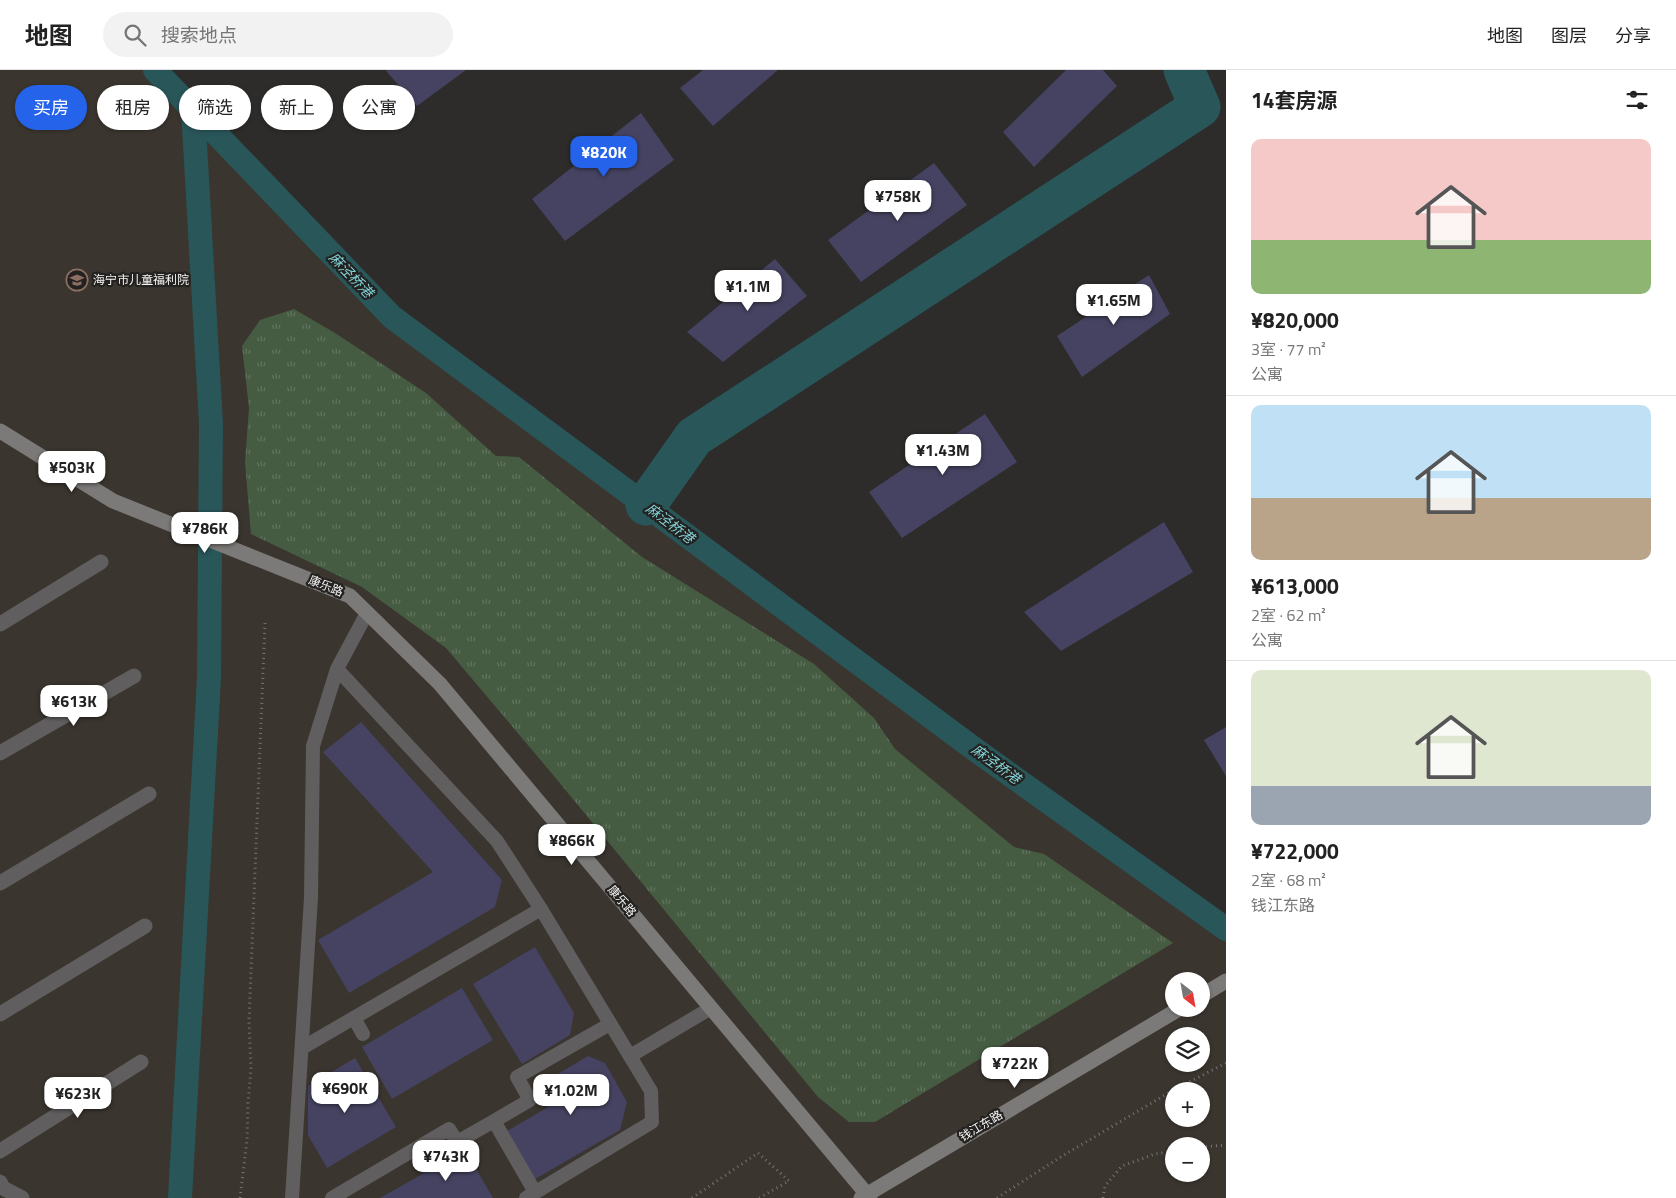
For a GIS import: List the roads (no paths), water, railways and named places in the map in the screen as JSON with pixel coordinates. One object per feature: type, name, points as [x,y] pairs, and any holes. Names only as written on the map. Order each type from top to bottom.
[{"type":"street","name":"康乐路","points":[[0,431],[113,500],[350,596],[440,684],[866,1197]]},
{"type":"street","points":[[0,624],[101,562]]},
{"type":"street","points":[[0,753],[134,676]]},
{"type":"street","points":[[0,883],[149,794]]},
{"type":"street","points":[[0,1014],[145,926]]},
{"type":"street","points":[[1210,991],[1223,983]]},
{"type":"street","name":"钱江东路","points":[[866,1197],[1165,1017]]},
{"type":"street","points":[[0,1151],[141,1062]]},
{"type":"street","points":[[1,1186],[22,1198]]},
{"type":"lane","points":[[292,1198],[311,898],[313,746],[337,669],[367,613]]},
{"type":"lane","points":[[337,669],[497,842],[541,909],[651,1091],[652,1122],[530,1195],[494,1121]]},
{"type":"lane","points":[[302,1048],[541,909]]},
{"type":"lane","points":[[630,1056],[711,1008]]},
{"type":"lane","points":[[354,1018],[363,1034]]},
{"type":"lane","points":[[332,1198],[449,1129],[457,1142],[530,1100],[517,1077],[610,1024]]},
{"type":"waterway","name":"麻泾桥港","points":[[155,70],[392,317],[977,751],[1226,929]]},
{"type":"waterway","points":[[646,505],[694,437],[1200,107],[1184,70]]},
{"type":"waterway","points":[[180,1198],[209,678],[211,424],[194,130]]},
{"type":"place","name":"海宁市儿童福利院","points":[[77,280]]}]
